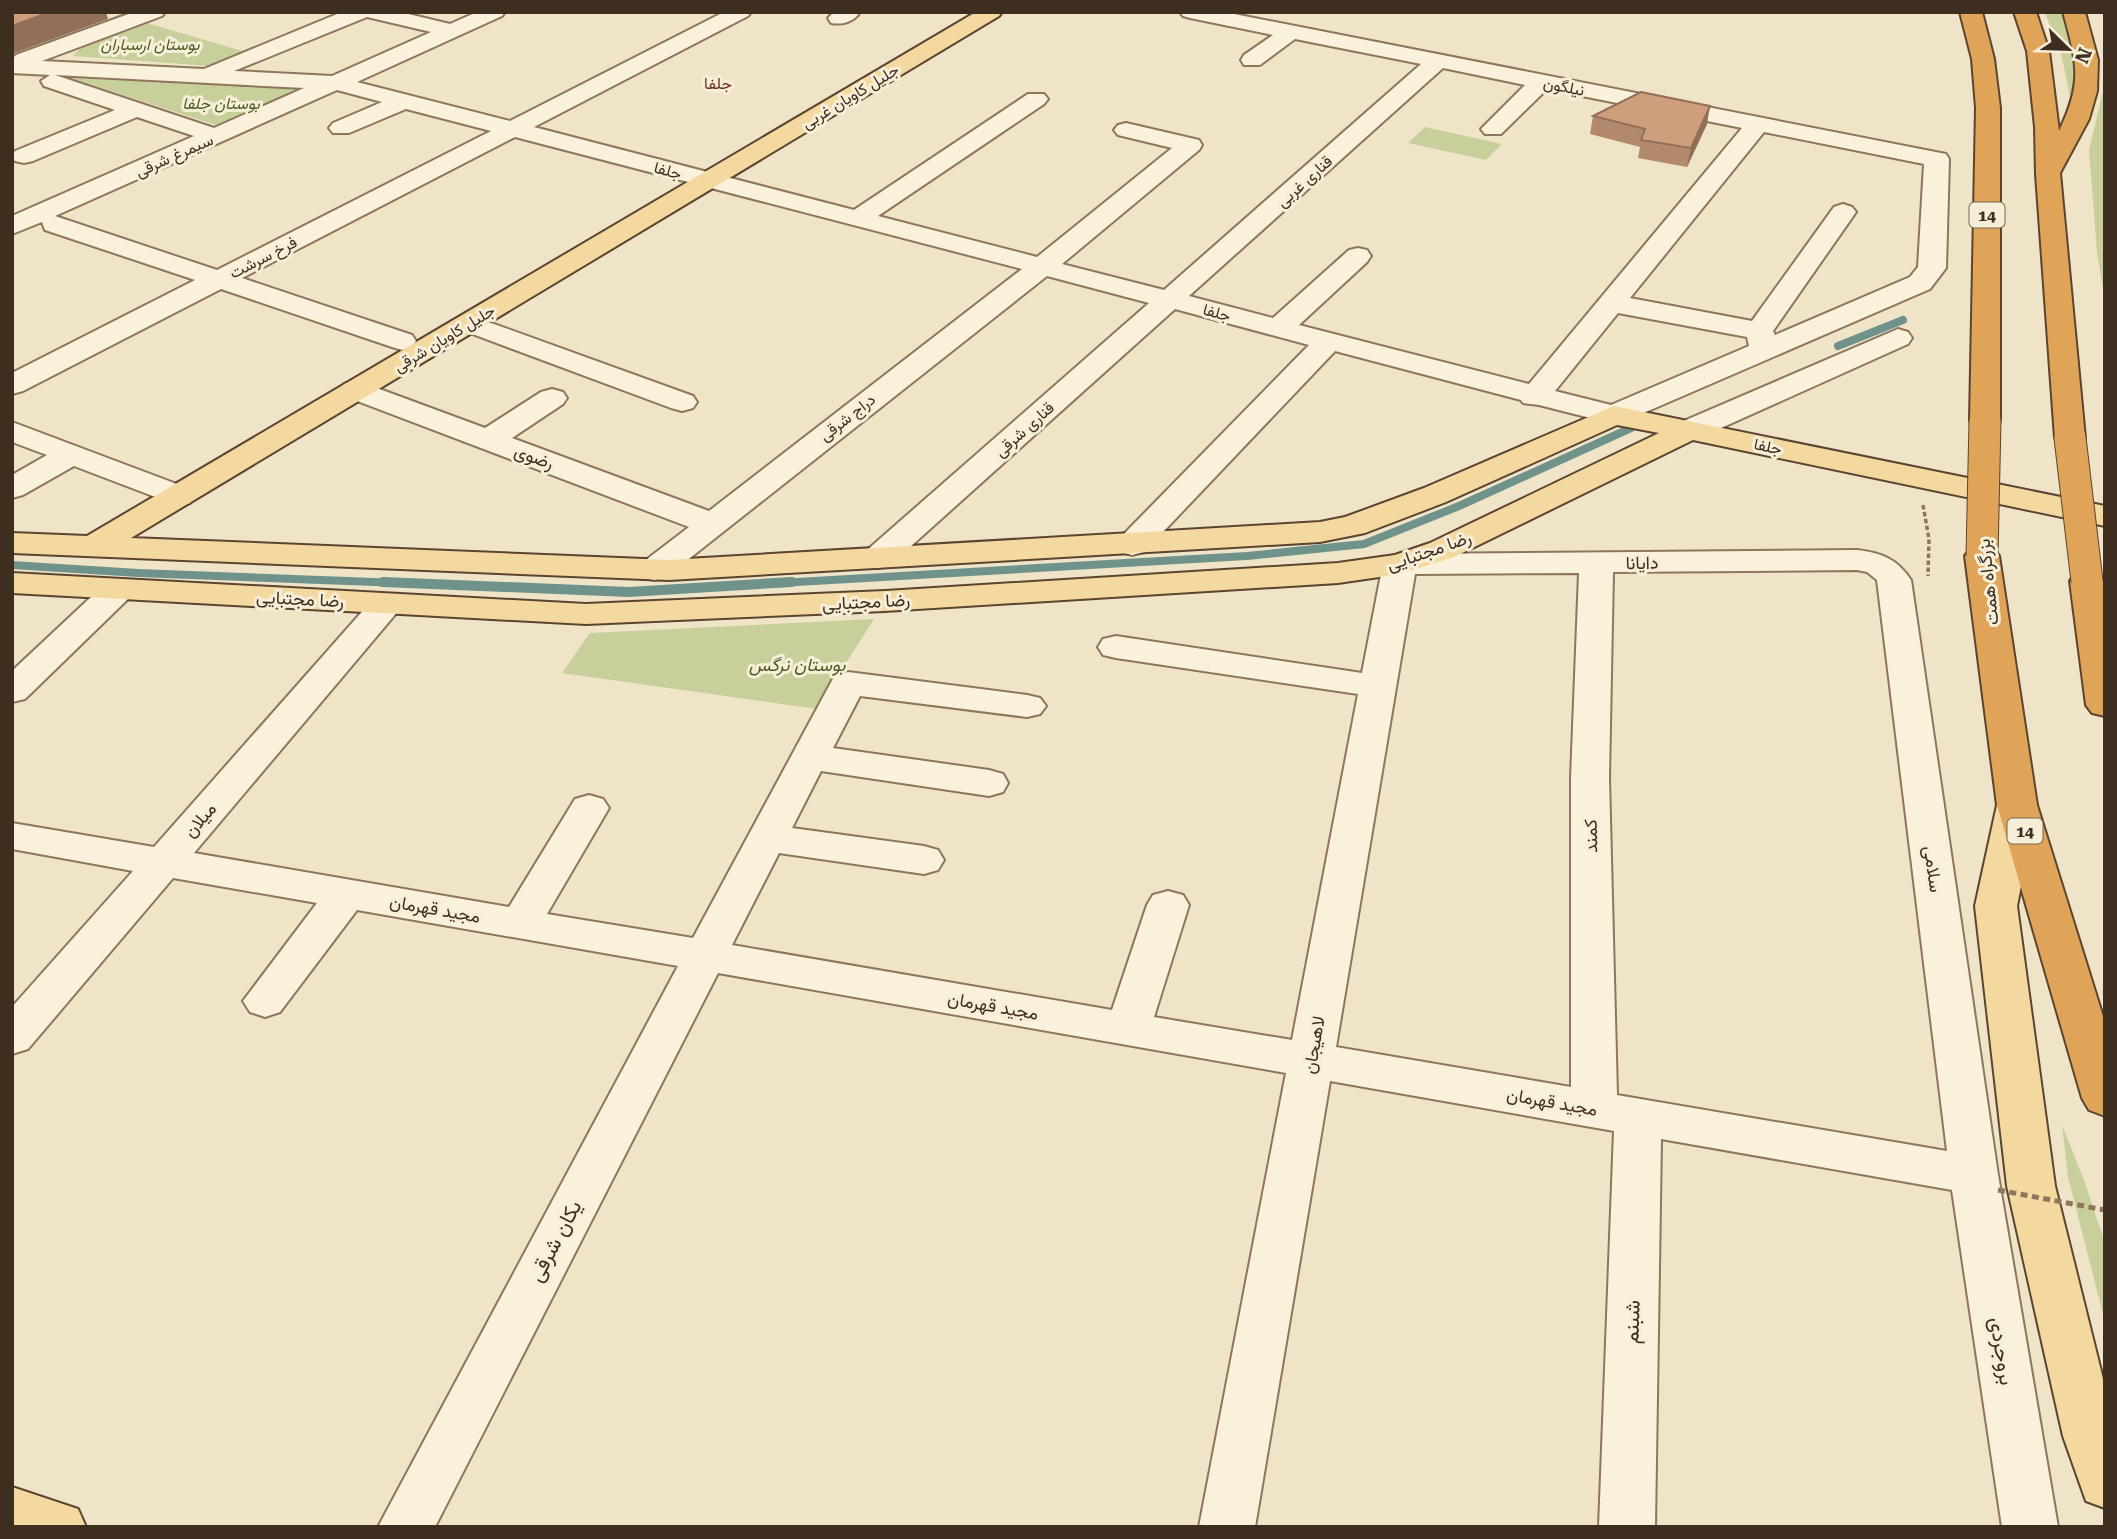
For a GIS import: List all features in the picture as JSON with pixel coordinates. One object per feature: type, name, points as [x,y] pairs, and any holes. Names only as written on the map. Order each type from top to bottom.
[{"type":"highway","name":"بزرگراه همت","points":[[1971,12],[1979,32],[1986,70],[1988,108],[1982,556],[2017,805],[2105,1098]]},
{"type":"highway","points":[[2025,12],[2038,51],[2047,127],[2048,174],[2070,438],[2105,705]]},
{"type":"highway","points":[[2048,174],[2083,108],[2088,85],[2087,59],[2074,12]]},
{"type":"main road","name":"جلیل کاویان غربی","points":[[709,180],[992,12]]},
{"type":"main road","name":"جلیل کاویان شرقی","points":[[18,588],[179,496],[709,180]]},
{"type":"main road","points":[[12,543],[654,570],[1132,545],[1320,532],[1353,526],[1435,495],[1614,415]]},
{"type":"main road","name":"جلفا","points":[[1614,415],[2105,516]]},
{"type":"main road","name":"رضا مجتبایی","points":[[18,588],[118,590],[586,614],[653,613],[1251,581],[1365,571],[1400,564],[1470,539],[1690,430]]},
{"type":"main road","points":[[2017,805],[1996,906],[2029,1173],[2090,1436],[2105,1483]]},
{"type":"main road","points":[[12,1513],[58,1527]]},
{"type":"street","points":[[12,66],[155,12]]},
{"type":"street","points":[[202,76],[361,12]]},
{"type":"street","points":[[372,12],[452,31]]},
{"type":"street","name":"سیمرغ شرقی","points":[[12,226],[53,216],[216,136],[495,12]]},
{"type":"street","name":"فرخ سرشت","points":[[12,385],[515,130],[741,12]]},
{"type":"street","name":"نیلگون","points":[[1191,12],[1937,159],[1932,268],[1927,278],[1912,287],[1762,340]]},
{"type":"street","points":[[1252,60],[1291,32]]},
{"type":"street","name":"قناری غربی","points":[[1169,300],[1438,61]]},
{"type":"street","points":[[12,66],[216,136]]},
{"type":"street","name":"جلفا","points":[[12,66],[335,83],[1329,341],[1534,397],[1614,415]]},
{"type":"street","points":[[12,85],[38,76]]},
{"type":"street","points":[[1493,129],[1541,82]]},
{"type":"street","points":[[857,219],[1036,99]]},
{"type":"street","points":[[341,128],[404,101]]},
{"type":"street","points":[[24,156],[137,109]]},
{"type":"street","points":[[1534,397],[1758,124]]},
{"type":"street","name":"دراج شرقی","points":[[654,570],[1042,267],[1189,145],[1126,130]]},
{"type":"street","points":[[12,196],[53,216],[219,280],[402,341]]},
{"type":"street","points":[[1614,415],[1762,340],[1843,212]]},
{"type":"street","points":[[1279,328],[1358,256]]},
{"type":"street","name":"قناری شرقی","points":[[878,558],[1169,300]]},
{"type":"street","points":[[1610,303],[1762,340]]},
{"type":"street","points":[[469,323],[682,402]]},
{"type":"street","points":[[1690,430],[1898,338]]},
{"type":"street","points":[[1132,545],[1329,341]]},
{"type":"street","name":"رضوی","points":[[355,390],[712,524]]},
{"type":"street","points":[[488,440],[552,398]]},
{"type":"street","points":[[12,431],[179,496]]},
{"type":"street","points":[[12,488],[72,454]]},
{"type":"street","name":"دایانا","points":[[1400,564],[1857,560],[1872,561],[1883,566]]},
{"type":"street","name":"لاهیجان","points":[[1227,1527],[1400,564]]},
{"type":"street","name":"کمند","points":[[1596,564],[1590,778],[1616,1113]]},
{"type":"street","name":"سلامی","points":[[1883,566],[1894,580],[1986,1182]]},
{"type":"street","points":[[12,691],[118,590]]},
{"type":"street","name":"میلان","points":[[12,1037],[387,604]]},
{"type":"street","points":[[1116,647],[1378,686]]},
{"type":"street","name":"یکان شرقی","points":[[406,1527],[848,683],[1027,706]]},
{"type":"street","points":[[809,757],[989,783]]},
{"type":"street","points":[[520,924],[589,808]]},
{"type":"street","name":"مجید قهرمان","points":[[12,836],[1616,1113],[1986,1182]]},
{"type":"street","points":[[766,838],[924,860]]},
{"type":"street","points":[[265,1002],[347,894]]},
{"type":"street","points":[[1128,1029],[1168,905]]},
{"type":"street","name":"شبنم","points":[[1616,1113],[1627,1527]]},
{"type":"street","name":"بروجردی","points":[[1986,1182],[2030,1527]]},
{"type":"path","points":[[1986,1182],[2105,1210]]},
{"type":"green space","points":[[2045,12],[2062,12],[2067,25],[2073,59],[2072,106],[2062,58]]},
{"type":"green space","name":"بوستان ارسباران","points":[[147,23],[246,52],[209,66],[73,56],[80,48]]},
{"type":"green space","name":"بوستان جلفا","points":[[58,74],[311,86],[222,127]]},
{"type":"green space","points":[[2105,83],[2105,300],[2097,253],[2089,150]]},
{"type":"green space","points":[[1425,127],[1502,144],[1486,160],[1408,143]]},
{"type":"green space","name":"بوستان نرگس","points":[[874,619],[817,709],[562,673],[590,633]]},
{"type":"green space","points":[[2062,1125],[2105,1243],[2105,1322],[2068,1177]]},
{"type":"building","points":[[12,12],[50,12],[12,26]]},
{"type":"building","points":[[1641,92],[1710,106],[1691,148],[1641,140],[1645,129],[1593,116]]},
{"type":"waterway","points":[[1838,346],[1903,320]]},
{"type":"waterway","points":[[762,584],[1247,556],[1364,544],[1459,506],[1631,428]]},
{"type":"waterway","points":[[12,565],[138,573],[428,584]]},
{"type":"waterway","points":[[383,582],[629,592],[792,582]]},
{"type":"district","name":"جلفا","points":[[718,83]]}]
